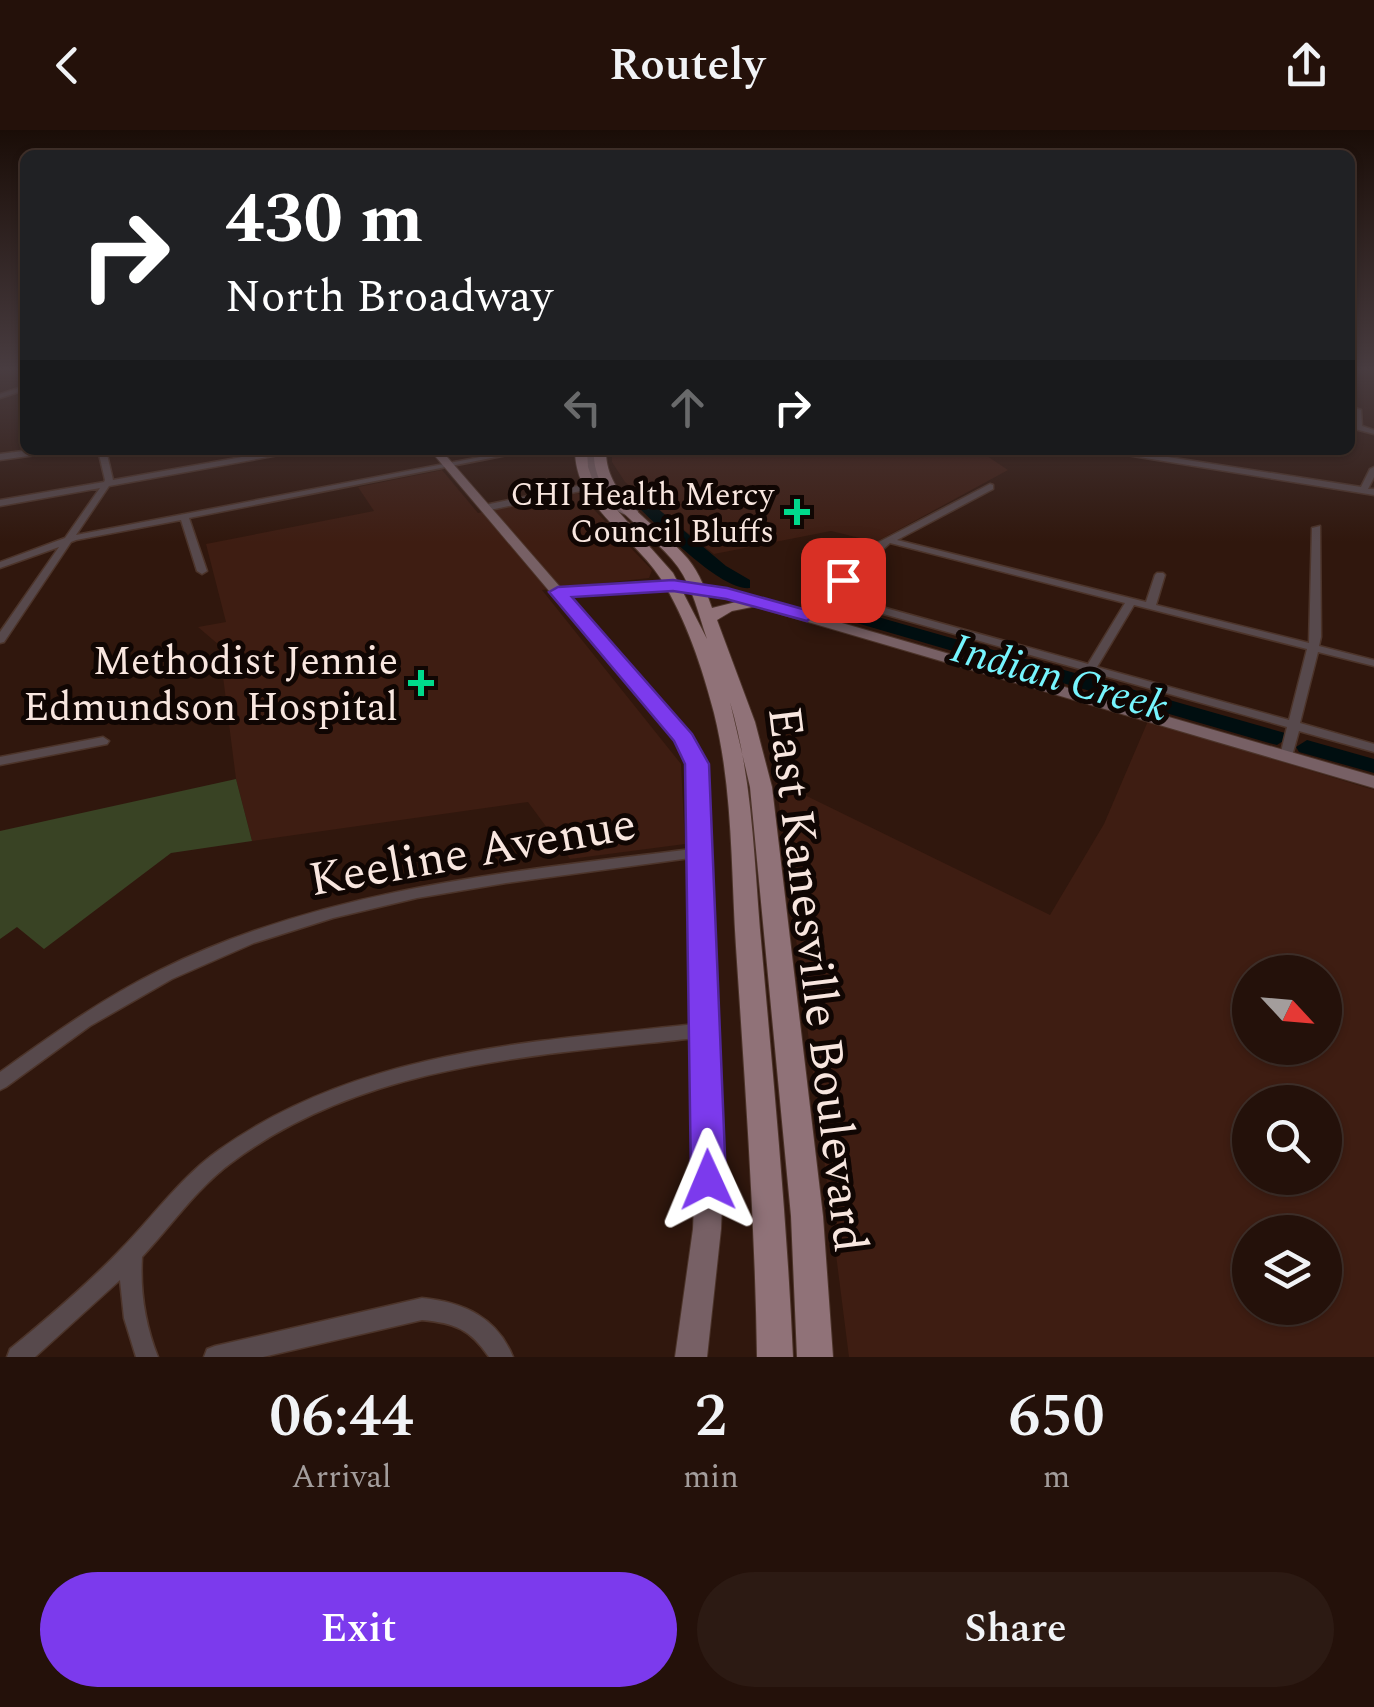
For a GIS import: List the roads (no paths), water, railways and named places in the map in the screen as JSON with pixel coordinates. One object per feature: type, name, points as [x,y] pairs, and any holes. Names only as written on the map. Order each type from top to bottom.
[{"type":"main road","points":[[439,455],[689,748],[697,764],[706,1030],[707,1229],[690,1357]]},
{"type":"main road","points":[[581,455],[580,469],[587,486]]},
{"type":"main road","points":[[584,455],[604,494],[638,517]]},
{"type":"main road","points":[[600,455],[602,477],[682,563],[698,588]]},
{"type":"main road","name":"East Kanesville Boulevard","points":[[587,486],[658,562],[673,585],[713,680],[733,760],[768,1182],[775,1357]]},
{"type":"main road","points":[[558,592],[673,585],[698,588],[807,616],[1374,782]]},
{"type":"main road","name":"East Kanesville Boulevard","points":[[698,588],[742,700],[761,787],[807,1216],[815,1357]]},
{"type":"main road","points":[[707,618],[728,607],[756,602]]},
{"type":"street","points":[[0,640],[109,477],[103,455]]},
{"type":"street","points":[[0,503],[267,455]]},
{"type":"street","points":[[0,565],[64,542],[503,455]]},
{"type":"street","points":[[1139,455],[1369,492],[1374,468]]},
{"type":"street","points":[[485,508],[587,486]]},
{"type":"street","points":[[807,616],[888,540],[990,487]]},
{"type":"street","points":[[184,517],[202,572]]},
{"type":"street","points":[[1286,756],[1314,648],[1317,528]]},
{"type":"street","points":[[888,540],[1374,663]]},
{"type":"street","points":[[1150,606],[1160,576]]},
{"type":"street","points":[[829,594],[1374,748]]},
{"type":"street","points":[[1090,668],[1131,602]]},
{"type":"street","points":[[0,761],[103,741]]},
{"type":"street","name":"Keeline Avenue","points":[[0,1082],[102,1008],[155,977],[283,924],[403,893],[700,852]]},
{"type":"street","points":[[18,1357],[84,1301],[222,1158],[302,1107],[385,1079],[459,1061],[706,1030]]},
{"type":"street","points":[[132,1252],[128,1294],[132,1323],[147,1357]]},
{"type":"street","points":[[215,1357],[422,1309],[453,1310],[476,1322],[502,1357]]},
{"type":"waterway","name":"Indian Creek","points":[[633,495],[720,570],[744,584]]},
{"type":"waterway","name":"Indian Creek","points":[[843,613],[1277,738]]},
{"type":"waterway","name":"Indian Creek","points":[[1307,747],[1374,766]]},
{"type":"place","name":"CHI Health Mercy Council Bluffs","points":[[797,512]]},
{"type":"place","name":"Methodist Jennie Edmundson Hospital","points":[[421,683]]}]
